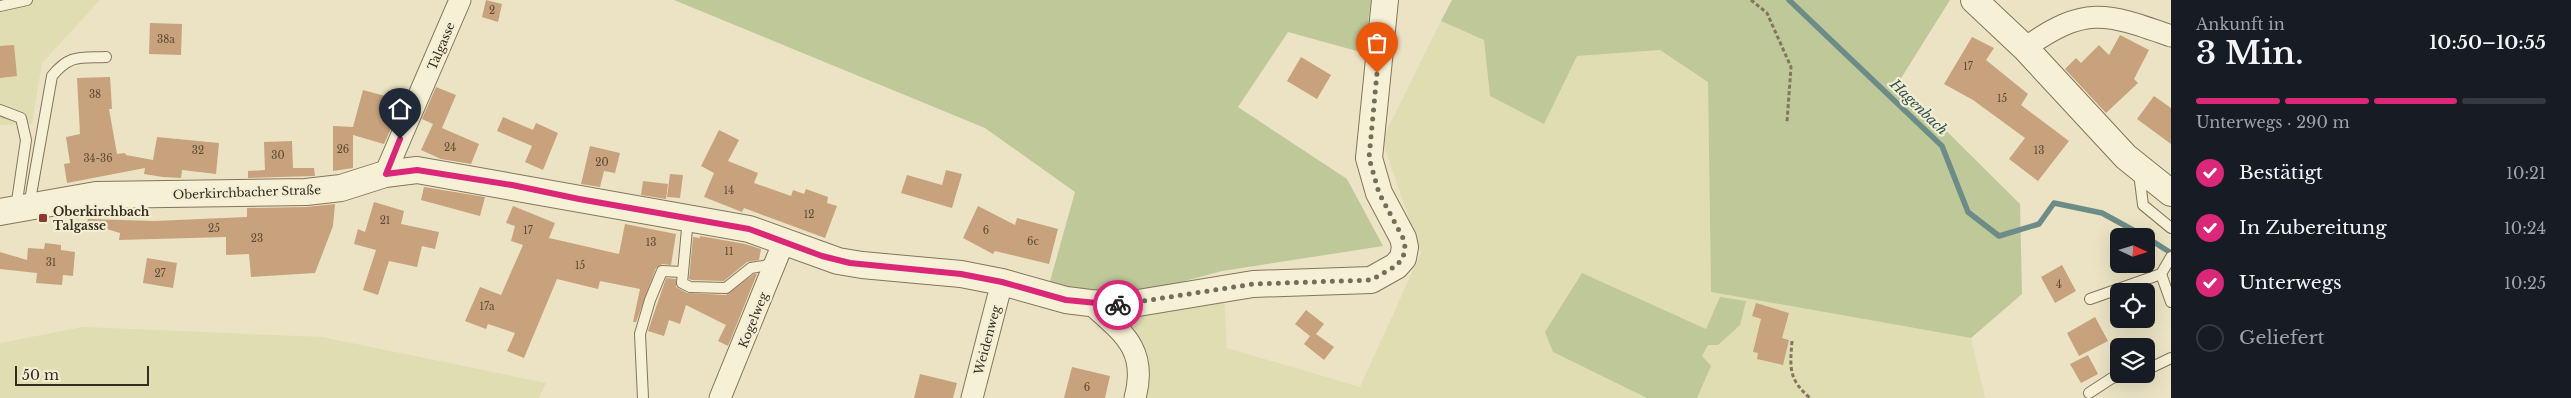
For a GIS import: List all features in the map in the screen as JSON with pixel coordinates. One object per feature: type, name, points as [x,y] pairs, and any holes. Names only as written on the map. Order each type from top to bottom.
[{"type":"street","name":"Talgasse","points":[[386,174],[460,0]]},
{"type":"street","name":"Oberkirchbacher Straße","points":[[15,209],[96,195],[306,192],[340,188],[386,174],[417,170],[749,229],[780,252],[822,256],[854,264],[924,269],[1002,282],[1066,300],[1090,303],[1126,305],[1253,284],[1371,280],[1396,266],[1403,258],[1405,247],[1403,238],[1379,193],[1369,158],[1385,0]]},
{"type":"street","points":[[1974,0],[2025,48],[2138,166],[2171,194]]},
{"type":"street","points":[[2025,48],[2048,32],[2086,16],[2121,19],[2171,36]]},
{"type":"street","name":"Kogelweg","points":[[720,398],[780,252]]},
{"type":"street","name":"Weidenweg","points":[[972,398],[1002,282]]},
{"type":"street","points":[[1090,303],[1132,343],[1139,361],[1135,398]]},
{"type":"lane","points":[[0,6],[27,0]]},
{"type":"lane","points":[[15,209],[52,76],[62,63],[77,58],[106,57]]},
{"type":"lane","points":[[0,110],[21,118],[26,140],[15,209]]},
{"type":"lane","points":[[2138,166],[2143,205],[2171,228]]},
{"type":"lane","points":[[688,217],[682,283],[690,287],[726,288],[752,268],[780,252]]},
{"type":"lane","points":[[2090,300],[2161,274],[2170,259]]},
{"type":"lane","points":[[643,398],[640,334],[650,300],[662,271],[682,272]]},
{"type":"lane","points":[[2161,274],[2171,302]]},
{"type":"lane","points":[[2155,366],[2171,358]]},
{"type":"lane","points":[[2089,393],[2110,379]]},
{"type":"path","points":[[1751,0],[1767,13],[1791,67],[1787,122]]},
{"type":"path","points":[[1792,341],[1790,372],[1802,391],[1810,398]]},
{"type":"shaded area","points":[[0,0],[100,0],[42,63],[32,124],[0,125]]},
{"type":"shaded area","points":[[1441,21],[1484,40],[1490,96],[1544,124],[1577,56],[1660,50],[1708,82],[1711,292],[1971,338],[1985,398],[1142,398],[1118,316],[1224,296],[1227,348],[1360,387],[1421,253],[1382,140]]},
{"type":"shaded area","points":[[83,327],[322,337],[546,383],[539,398],[0,398],[0,343]]},
{"type":"green space","points":[[674,0],[1371,0],[1364,53],[1288,32],[1238,107],[1347,179],[1383,246],[1222,271],[1140,293],[1088,293],[1049,285],[1075,192],[985,128]]},
{"type":"green space","points":[[1452,0],[1950,0],[1898,83],[2020,204],[2022,294],[1971,338],[1711,292],[1708,82],[1660,50],[1577,56],[1544,124],[1490,96],[1484,40],[1441,21]]},
{"type":"green space","points":[[1582,273],[1706,329],[1720,297],[1746,301],[1740,325],[1718,345],[1708,345],[1702,356],[1711,366],[1697,398],[1647,398],[1553,352],[1545,332]]},
{"type":"building","points":[[486,0],[502,4],[498,22],[482,17]]},
{"type":"building","points":[[150,23],[182,24],[181,55],[149,54]]},
{"type":"building","points":[[2120,35],[2149,50],[2134,79],[2138,83],[2106,113],[2065,69],[2076,58],[2081,63],[2099,45],[2109,55]]},
{"type":"building","points":[[1972,37],[1994,48],[1986,60],[2028,94],[2021,105],[2069,141],[2038,181],[2009,159],[2025,138],[1973,100],[1944,84]]},
{"type":"building","points":[[14,45],[17,76],[0,78],[0,46]]},
{"type":"building","points":[[1301,57],[1331,75],[1317,99],[1287,81]]},
{"type":"building","points":[[110,77],[112,109],[109,109],[117,154],[125,153],[126,155],[153,160],[157,137],[219,143],[216,174],[182,170],[181,178],[163,177],[144,174],[145,168],[67,183],[64,164],[70,163],[66,137],[80,134],[77,78]]},
{"type":"building","points":[[436,87],[456,95],[442,128],[479,144],[471,164],[441,159],[421,150],[433,124],[422,119]]},
{"type":"building","points":[[363,90],[396,99],[389,122],[393,124],[384,144],[353,135],[353,168],[333,171],[333,126],[353,127]]},
{"type":"building","points":[[2154,96],[2171,108],[2171,144],[2137,119]]},
{"type":"building","points":[[503,117],[533,130],[536,123],[558,133],[543,170],[525,162],[532,146],[497,131]]},
{"type":"building","points":[[719,130],[739,140],[728,161],[758,173],[754,183],[791,196],[793,190],[804,194],[806,189],[828,197],[827,203],[837,206],[825,238],[744,208],[742,212],[704,197],[714,173],[701,166]]},
{"type":"building","points":[[292,141],[293,168],[314,168],[315,176],[248,178],[248,171],[265,170],[264,142]]},
{"type":"building","points":[[590,146],[620,153],[615,173],[604,171],[600,187],[581,184]]},
{"type":"building","points":[[946,170],[962,174],[952,208],[901,193],[907,175],[942,185]]},
{"type":"building","points":[[670,174],[683,175],[680,198],[667,197]]},
{"type":"building","points":[[643,181],[668,184],[666,199],[641,195]]},
{"type":"building","points":[[424,187],[485,197],[480,216],[421,200]]},
{"type":"building","points":[[374,202],[404,211],[401,224],[439,232],[435,249],[422,246],[417,267],[389,261],[378,295],[363,290],[376,250],[354,244],[358,229],[365,232]]},
{"type":"building","points":[[335,204],[333,226],[315,273],[251,277],[249,254],[226,255],[226,237],[119,240],[120,233],[87,223],[88,219],[154,221],[247,217],[247,208],[306,207]]},
{"type":"building","points":[[513,206],[555,223],[549,238],[619,254],[625,224],[676,234],[671,265],[662,264],[656,268],[636,322],[633,322],[640,289],[600,281],[598,289],[557,279],[524,358],[507,351],[515,333],[488,324],[486,329],[465,321],[480,287],[501,295],[523,245],[511,241],[515,226],[506,223]]},
{"type":"building","points":[[978,206],[1015,225],[1017,218],[1058,229],[1049,264],[995,251],[993,254],[963,238]]},
{"type":"building","points":[[700,236],[745,244],[761,249],[759,260],[747,262],[724,281],[689,279],[693,237],[700,238]]},
{"type":"building","points":[[45,243],[61,245],[61,250],[75,252],[73,276],[63,275],[62,285],[36,283],[37,273],[0,269],[0,252],[27,260],[28,248],[44,249]]},
{"type":"building","points":[[147,258],[177,263],[173,288],[143,283]]},
{"type":"building","points":[[2062,265],[2076,291],[2055,303],[2041,277]]},
{"type":"building","points":[[754,274],[757,274],[728,346],[718,341],[726,325],[686,305],[680,324],[669,320],[664,336],[648,331],[666,278],[676,279],[676,287],[687,293],[726,295]]},
{"type":"building","points":[[1756,303],[1789,313],[1782,338],[1789,340],[1783,365],[1757,359],[1758,353],[1753,352],[1761,319],[1752,316]]},
{"type":"building","points":[[1306,310],[1324,324],[1316,334],[1334,347],[1324,360],[1304,344],[1310,336],[1295,324]]},
{"type":"building","points":[[2095,317],[2108,341],[2079,356],[2067,333]]},
{"type":"building","points":[[2088,355],[2098,374],[2081,383],[2070,364]]},
{"type":"building","points":[[1072,367],[1110,376],[1105,398],[1064,398]]},
{"type":"building","points":[[920,374],[957,383],[953,398],[914,398]]},
{"type":"waterway","name":"Hagenbach","points":[[1789,0],[1942,146],[1968,212],[1999,236],[2039,224],[2054,203],[2102,213],[2129,228]]},
{"type":"waterway","name":"Hagenbach","points":[[2155,243],[2171,253]]},
{"type":"way so far","points":[[1118,305],[1253,284],[1371,280],[1396,266],[1403,258],[1405,247],[1403,238],[1379,193],[1369,158],[1377,73]]},
{"type":"place","name":"Oberkirchbach Talgasse","points":[[43,218]]},
{"type":"route","points":[[400,139],[386,174],[417,170],[512,185],[579,199],[749,229],[838,261],[961,274],[1002,282],[1066,300],[1118,305]]}]
